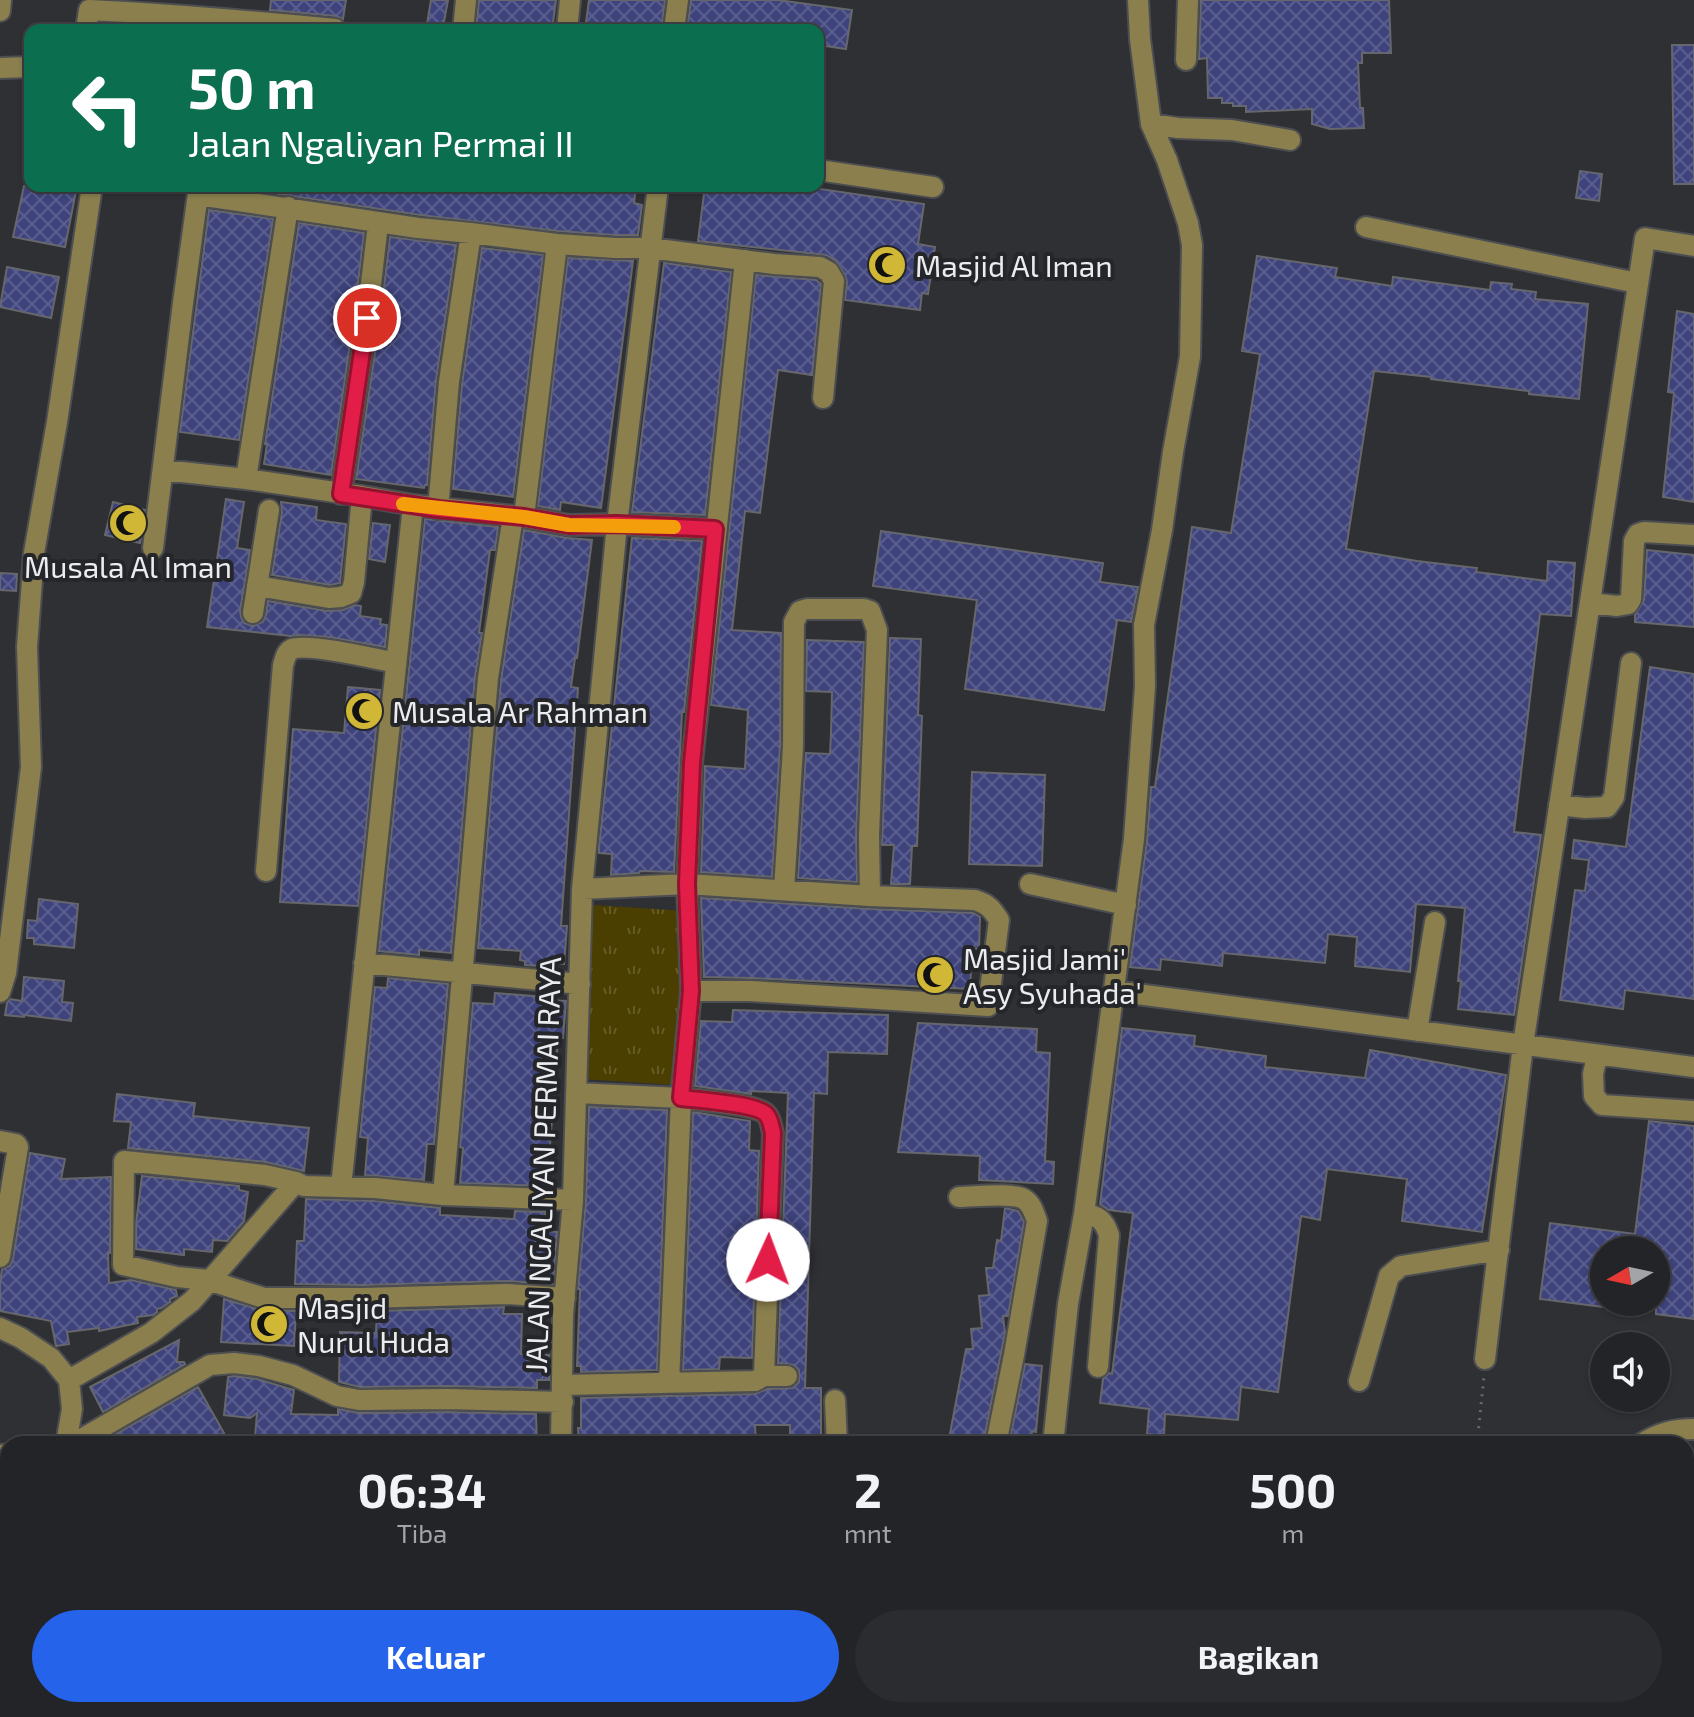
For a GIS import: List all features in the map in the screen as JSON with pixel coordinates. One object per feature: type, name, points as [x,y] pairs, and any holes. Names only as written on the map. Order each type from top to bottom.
[{"type":"street","points":[[0,11],[1,0]]},
{"type":"street","points":[[464,24],[466,0]]},
{"type":"street","points":[[568,24],[570,0]]},
{"type":"street","points":[[675,24],[678,0]]},
{"type":"street","points":[[1054,1436],[1068,1304],[1084,1214],[1134,839],[1145,686],[1144,625],[1190,357],[1192,245],[1167,160],[1151,124],[1138,0]]},
{"type":"street","points":[[1186,60],[1188,0]]},
{"type":"street","points":[[88,13],[174,8],[200,16],[283,24]]},
{"type":"street","points":[[0,68],[24,67]]},
{"type":"street","points":[[1151,124],[1232,130],[1290,140]]},
{"type":"street","points":[[824,171],[933,187]]},
{"type":"street","points":[[0,992],[6,973],[31,767],[27,647],[34,553],[91,192]]},
{"type":"street","points":[[153,548],[199,192]]},
{"type":"street","points":[[209,192],[378,224],[557,244],[650,248],[820,267],[829,272],[834,281],[823,398]]},
{"type":"street","name":"JALAN NGALIYAN PERMAI RAYA","points":[[561,1436],[565,1298],[573,1200],[582,889],[617,524],[657,192]]},
{"type":"street","points":[[246,479],[288,207]]},
{"type":"street","points":[[341,494],[378,224]]},
{"type":"street","points":[[1366,227],[1637,283]]},
{"type":"street","points":[[438,509],[449,382],[471,233]]},
{"type":"street","points":[[1485,1359],[1523,1045],[1645,238],[1694,246]]},
{"type":"street","points":[[443,1195],[488,678],[518,516],[557,244]]},
{"type":"street","points":[[669,1383],[681,1098],[691,991],[687,884],[692,763],[745,260]]},
{"type":"street","points":[[163,470],[569,525],[715,529]]},
{"type":"street","points":[[257,586],[329,598],[351,593],[362,496]]},
{"type":"street","points":[[341,1187],[413,505]]},
{"type":"street","points":[[253,613],[269,510]]},
{"type":"street","points":[[1590,603],[1628,604],[1631,599],[1634,541],[1638,534],[1694,535]]},
{"type":"street","points":[[784,890],[793,747],[794,622],[800,611],[807,609],[864,609],[870,611],[877,630],[869,836],[870,896]]},
{"type":"street","points":[[266,871],[286,655],[297,648],[316,649],[396,663]]},
{"type":"street","points":[[1559,805],[1607,807],[1614,797],[1631,663]]},
{"type":"street","points":[[582,889],[687,884],[975,900],[992,908],[999,920],[988,1006],[750,991],[691,991]]},
{"type":"street","points":[[1030,884],[1126,905]]},
{"type":"street","points":[[1417,1031],[1435,922]]},
{"type":"street","points":[[364,963],[580,984]]},
{"type":"street","points":[[1114,991],[1694,1067]]},
{"type":"street","points":[[1597,1056],[1593,1074],[1594,1096],[1602,1105],[1694,1111]]},
{"type":"street","points":[[576,1093],[681,1098],[765,1112],[773,1133],[764,1376]]},
{"type":"street","points":[[0,1141],[18,1147],[0,1257]]},
{"type":"street","points":[[565,1298],[507,1294],[264,1298],[208,1280],[177,1277],[123,1265],[124,1161],[265,1175],[300,1184],[443,1195],[573,1200]]},
{"type":"street","points":[[69,1380],[151,1333],[192,1301],[208,1280],[300,1184]]},
{"type":"street","points":[[959,1197],[1022,1198],[1032,1206],[1037,1221],[998,1436]]},
{"type":"street","points":[[1084,1214],[1097,1216],[1105,1223],[1109,1235],[1098,1367]]},
{"type":"street","points":[[1359,1381],[1389,1276],[1401,1266],[1499,1250]]},
{"type":"street","points":[[0,1328],[51,1358],[69,1380],[72,1409],[67,1436]]},
{"type":"street","points":[[87,1436],[210,1365],[234,1363],[259,1366],[293,1375],[337,1396],[359,1400],[563,1394],[669,1383],[755,1381],[764,1376],[787,1376]]},
{"type":"street","points":[[835,1400],[837,1436]]},
{"type":"street","points":[[1655,1436],[1674,1429],[1694,1429]]},
{"type":"path","points":[[1478,1436],[1485,1359]]},
{"type":"green space","points":[[593,905],[686,911],[675,1085],[582,1079]]},
{"type":"building","points":[[271,0],[346,0],[343,19],[270,10]]},
{"type":"building","points":[[431,0],[448,0],[444,24],[427,24]]},
{"type":"building","points":[[479,0],[556,0],[553,24],[477,24]]},
{"type":"building","points":[[589,0],[665,0],[662,24],[586,24]]},
{"type":"building","points":[[691,0],[778,0],[852,10],[846,49],[824,46],[824,24],[688,24]]},
{"type":"building","points":[[1201,0],[1389,0],[1391,53],[1362,53],[1362,63],[1358,63],[1364,128],[1330,129],[1312,124],[1312,109],[1246,112],[1246,106],[1222,103],[1222,98],[1208,98],[1207,58],[1199,59]]},
{"type":"building","points":[[1672,45],[1694,45],[1694,184],[1674,184]]},
{"type":"building","points":[[1580,171],[1602,174],[1599,201],[1576,198]]},
{"type":"building","points":[[24,186],[24,192],[76,192],[65,247],[13,237]]},
{"type":"building","points":[[824,190],[924,204],[918,244],[935,247],[928,294],[922,293],[920,310],[845,300],[845,275],[836,261],[826,255],[698,241],[704,192],[824,192]]},
{"type":"building","points":[[266,192],[635,192],[634,203],[642,205],[638,235],[558,231],[420,215]]},
{"type":"building","points":[[209,210],[273,219],[239,440],[180,432]]},
{"type":"building","points":[[299,223],[364,233],[331,475],[264,464]]},
{"type":"building","points":[[390,237],[456,245],[436,380],[427,485],[424,488],[356,479]]},
{"type":"building","points":[[482,248],[543,255],[513,497],[453,489],[462,384]]},
{"type":"building","points":[[1257,256],[1337,268],[1335,277],[1392,286],[1393,277],[1490,290],[1491,282],[1512,284],[1511,289],[1536,292],[1535,299],[1588,304],[1579,399],[1374,371],[1346,549],[1547,581],[1548,561],[1575,563],[1571,616],[1540,614],[1514,832],[1541,835],[1514,1015],[1458,1009],[1465,908],[1416,904],[1410,972],[1355,966],[1357,937],[1328,934],[1325,963],[1223,953],[1222,966],[1161,959],[1160,970],[1130,967],[1151,787],[1155,787],[1192,527],[1231,533],[1260,354],[1242,351]]},
{"type":"building","points":[[568,258],[633,261],[601,508],[561,502],[560,510],[538,506]]},
{"type":"building","points":[[664,263],[731,272],[705,515],[632,512]]},
{"type":"building","points":[[7,267],[59,277],[51,318],[0,307]]},
{"type":"building","points":[[756,275],[816,280],[821,284],[812,375],[778,370],[760,513],[745,511],[732,630],[781,633],[780,747],[772,877],[701,872],[705,766],[745,769],[748,710],[711,705]]},
{"type":"building","points":[[1677,311],[1694,314],[1694,502],[1663,497],[1674,393],[1668,392]]},
{"type":"building","points":[[226,499],[244,502],[237,548],[250,550],[240,611],[244,623],[252,626],[263,622],[268,601],[327,611],[361,606],[360,616],[381,619],[380,624],[387,625],[385,647],[329,637],[207,627]]},
{"type":"building","name":"Musala Al Iman","points":[[113,502],[145,510],[140,543],[105,535]]},
{"type":"building","points":[[281,502],[317,507],[316,520],[346,524],[340,583],[330,585],[272,575]]},
{"type":"building","points":[[425,519],[498,527],[495,550],[490,550],[479,633],[482,633],[475,677],[451,953],[419,950],[419,955],[379,951]]},
{"type":"building","points":[[373,523],[390,525],[385,562],[369,559]]},
{"type":"building","points":[[524,530],[592,540],[571,687],[578,688],[561,926],[567,926],[564,964],[540,962],[540,966],[525,965],[525,961],[520,960],[521,951],[478,948],[501,680]]},
{"type":"building","points":[[881,531],[1103,563],[1100,582],[1138,587],[1131,622],[1117,620],[1104,710],[965,689],[977,600],[873,586]]},
{"type":"building","points":[[632,538],[702,541],[682,712],[674,872],[640,871],[611,875],[612,854],[599,853],[599,847]]},
{"type":"building","points":[[1647,550],[1694,555],[1694,627],[1635,622],[1635,615],[1644,600]]},
{"type":"building","points":[[0,573],[17,574],[16,591],[0,590]]},
{"type":"building","points":[[890,638],[921,639],[918,715],[922,716],[917,846],[912,846],[910,884],[891,884],[894,845],[882,845]]},
{"type":"building","points":[[807,640],[864,642],[857,882],[798,878],[806,753],[830,754],[831,733],[832,692],[806,691]]},
{"type":"building","points":[[1650,667],[1694,674],[1694,999],[1625,990],[1623,1009],[1560,1000],[1575,890],[1585,891],[1589,860],[1572,858],[1574,840],[1626,847]]},
{"type":"building","points":[[348,687],[380,690],[358,906],[280,902],[293,729],[344,733]]},
{"type":"building","points":[[972,772],[1045,775],[1042,866],[969,864]]},
{"type":"building","points":[[701,898],[973,913],[980,917],[979,949],[972,948],[970,989],[704,977]]},
{"type":"building","points":[[39,899],[78,904],[74,948],[34,944],[34,938],[27,938],[28,920],[37,921]]},
{"type":"building","points":[[24,977],[64,981],[62,1002],[73,1003],[71,1021],[5,1015],[10,999],[22,1001]]},
{"type":"building","points":[[388,978],[448,984],[434,1144],[427,1144],[424,1180],[365,1175],[368,1138],[360,1137],[375,987],[387,988]]},
{"type":"building","points":[[495,993],[566,1001],[563,1038],[558,1038],[547,1186],[460,1183],[463,1148],[460,1147],[473,1003],[494,1004]]},
{"type":"building","points":[[733,1010],[888,1015],[887,1054],[828,1052],[827,1094],[814,1093],[805,1388],[821,1388],[821,1436],[790,1436],[790,1425],[755,1425],[756,1436],[578,1436],[581,1398],[755,1394],[767,1389],[793,1388],[799,1382],[799,1370],[794,1365],[778,1363],[788,1093],[751,1091],[751,1094],[695,1086],[701,1021],[732,1022]]},
{"type":"building","points":[[918,1023],[1037,1029],[1036,1052],[1050,1053],[1045,1161],[1054,1162],[1053,1184],[979,1180],[980,1156],[898,1152]]},
{"type":"building","points":[[1122,1028],[1195,1036],[1194,1046],[1266,1056],[1265,1067],[1365,1078],[1370,1050],[1506,1075],[1482,1232],[1402,1221],[1407,1179],[1327,1169],[1320,1220],[1301,1216],[1278,1392],[1241,1387],[1238,1420],[1165,1414],[1164,1436],[1147,1434],[1149,1409],[1100,1403],[1103,1379],[1112,1374],[1133,1213],[1109,1210],[1100,1204]]},
{"type":"building","points":[[117,1094],[195,1103],[193,1116],[309,1128],[304,1171],[266,1162],[128,1148],[131,1122],[114,1121]]},
{"type":"building","points":[[589,1107],[667,1110],[657,1370],[581,1372],[581,1366],[577,1366],[578,1289],[586,1200]]},
{"type":"building","points":[[693,1112],[750,1121],[749,1150],[759,1151],[752,1358],[720,1357],[719,1369],[683,1370]]},
{"type":"building","points":[[1649,1121],[1694,1126],[1694,1319],[1670,1316],[1670,1236],[1590,1236],[1590,1305],[1540,1299],[1550,1223],[1635,1234]]},
{"type":"building","points":[[30,1153],[65,1159],[61,1179],[111,1177],[109,1283],[131,1280],[176,1290],[177,1296],[153,1315],[137,1317],[138,1323],[99,1331],[99,1328],[67,1332],[69,1344],[56,1346],[51,1321],[0,1311],[2,1269],[10,1266],[13,1259]]},
{"type":"building","points":[[142,1176],[239,1186],[239,1190],[248,1192],[244,1221],[227,1241],[213,1240],[212,1252],[184,1249],[184,1255],[136,1249]]},
{"type":"building","points":[[306,1199],[374,1201],[440,1208],[440,1215],[514,1219],[515,1211],[545,1212],[548,1215],[547,1231],[557,1232],[553,1284],[507,1281],[295,1284],[297,1241],[304,1241]]},
{"type":"building","points":[[1005,1208],[1018,1211],[1024,1222],[1008,1316],[1003,1316],[1005,1333],[985,1436],[950,1436],[966,1349],[973,1349],[971,1329],[982,1328],[979,1296],[989,1295],[986,1268],[993,1268],[997,1240],[1001,1241]]},
{"type":"building","name":"Masjid Nurul Huda","points":[[224,1299],[260,1310],[296,1311],[294,1346],[221,1342]]},
{"type":"building","points":[[504,1307],[503,1314],[522,1314],[521,1354],[549,1355],[549,1380],[537,1380],[537,1388],[360,1387],[339,1382],[340,1332],[376,1333],[377,1311]]},
{"type":"building","points":[[179,1340],[177,1362],[185,1364],[103,1412],[90,1387]]},
{"type":"building","points":[[1025,1364],[1042,1366],[1036,1432],[1032,1431],[1032,1436],[1011,1436]]},
{"type":"building","points":[[228,1377],[257,1379],[294,1390],[291,1414],[338,1415],[338,1409],[359,1413],[536,1414],[537,1436],[255,1436],[257,1413],[250,1418],[224,1415]]},
{"type":"building","points":[[198,1387],[224,1433],[219,1436],[113,1436]]},
{"type":"slow traffic","points":[[403,504],[569,525],[674,527]]},
{"type":"place","name":"Masjid Al Iman","points":[[887,265]]},
{"type":"place","name":"Musala Al Iman","points":[[128,523]]},
{"type":"place","name":"Musala Ar Rahman","points":[[364,711]]},
{"type":"place","name":"Masjid Jami' Asy Syuhada'","points":[[935,975]]},
{"type":"place","name":"Masjid Nurul Huda","points":[[269,1324]]},
{"type":"route","points":[[367,318],[341,494],[569,525],[715,529],[692,763],[687,884],[691,991],[681,1098],[751,1108],[765,1112],[770,1121],[773,1133],[768,1260]]}]
